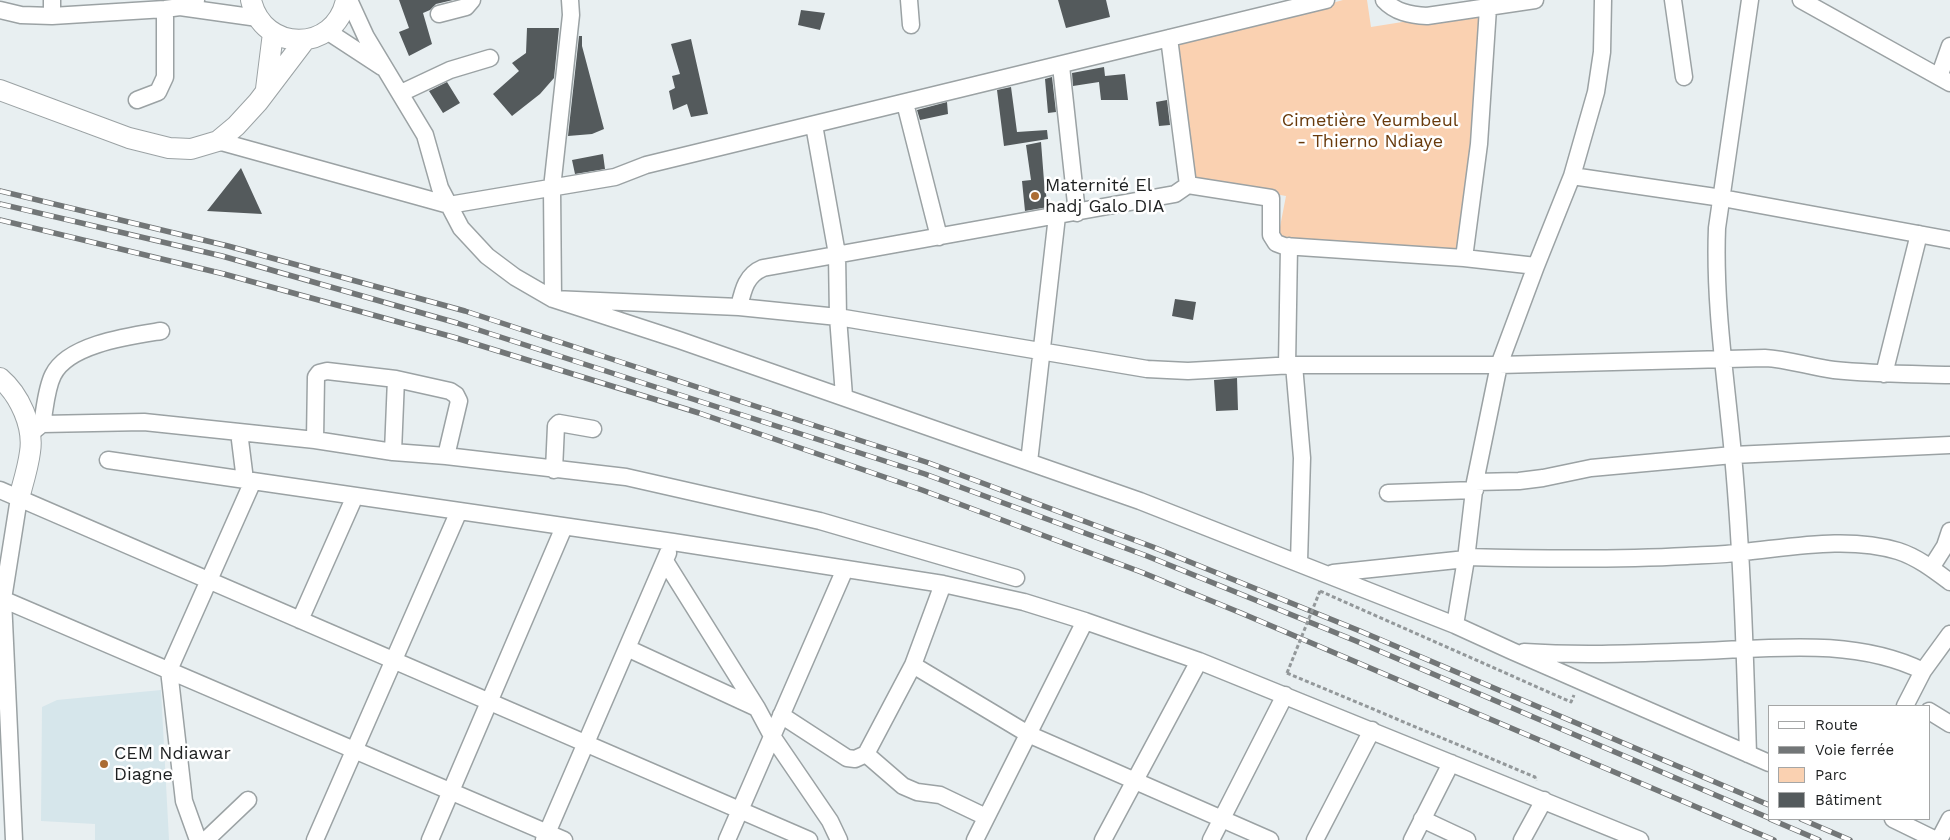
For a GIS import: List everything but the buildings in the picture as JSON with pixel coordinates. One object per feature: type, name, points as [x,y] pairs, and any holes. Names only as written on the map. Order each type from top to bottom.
[{"type":"main road","points":[[254,9],[273,33],[294,40],[305,40],[327,31],[340,17],[347,0]]},
{"type":"main road","points":[[266,91],[273,33]]},
{"type":"main road","points":[[0,90],[129,138],[169,148],[190,149],[218,141],[236,126],[305,40]]},
{"type":"main road","points":[[0,378],[15,395],[36,429],[19,498]]},
{"type":"street","points":[[172,8],[196,0]]},
{"type":"street","points":[[347,0],[366,37],[425,134],[440,188],[461,228],[487,256],[515,277],[553,299],[844,396],[1140,501],[1455,625],[1768,763]]},
{"type":"street","points":[[439,14],[466,7],[472,0]]},
{"type":"street","points":[[553,299],[552,188],[571,15],[570,0]]},
{"type":"street","points":[[909,0],[911,25]]},
{"type":"street","points":[[218,141],[449,205],[615,177],[646,165],[1061,66],[1326,0]]},
{"type":"street","points":[[1388,2],[1413,15],[1427,16],[1535,0]]},
{"type":"street","points":[[1455,625],[1475,486],[1499,365],[1572,176],[1596,92],[1602,52],[1602,0]]},
{"type":"street","points":[[1673,0],[1684,77]]},
{"type":"street","points":[[1748,754],[1740,553],[1716,263],[1717,228],[1750,0]]},
{"type":"street","points":[[1801,0],[1945,80],[1950,46]]},
{"type":"street","points":[[0,10],[21,15],[52,8],[254,9]]},
{"type":"street","points":[[137,100],[158,92],[164,77],[172,8]]},
{"type":"street","points":[[1464,258],[1480,144],[1488,8]]},
{"type":"street","points":[[327,31],[386,70]]},
{"type":"street","points":[[1168,38],[1188,185]]},
{"type":"street","points":[[401,93],[450,70],[490,58]]},
{"type":"street","points":[[1061,66],[1077,213]]},
{"type":"street","points":[[906,103],[939,237]]},
{"type":"street","points":[[814,125],[837,254],[838,317],[844,396]]},
{"type":"street","points":[[1572,176],[1722,198],[1950,240]]},
{"type":"street","points":[[739,307],[745,284],[755,272],[763,268],[1175,194],[1188,185],[1271,198],[1271,235],[1276,243],[1289,246],[1464,258],[1536,266]]},
{"type":"street","points":[[1029,462],[1057,216]]},
{"type":"street","points":[[1884,374],[1919,234]]},
{"type":"street","points":[[1289,246],[1291,366],[1302,458],[1299,562]]},
{"type":"street","points":[[553,299],[739,307],[838,317],[1147,369],[1164,370],[1188,371],[1291,366],[1499,365],[1776,359],[1828,369],[1884,374],[1950,375]]},
{"type":"street","points":[[161,331],[124,337],[82,350],[69,358],[53,375],[36,429],[144,422],[315,440],[393,452],[446,456],[626,477],[820,521],[1016,578]]},
{"type":"street","points":[[315,440],[316,376],[319,372],[327,371],[396,379],[450,391],[456,395],[459,401],[446,456]]},
{"type":"street","points":[[393,452],[396,379]]},
{"type":"street","points":[[554,470],[556,426],[558,423],[593,429]]},
{"type":"street","points":[[198,840],[184,801],[169,670],[209,580],[249,481],[239,432]]},
{"type":"street","points":[[1388,493],[1519,481],[1591,468],[1733,455],[1950,445]]},
{"type":"street","points":[[108,460],[673,542],[943,584],[1024,602],[1199,661],[1544,800],[1618,836],[1640,840]]},
{"type":"street","points":[[0,490],[809,840]]},
{"type":"street","points":[[300,620],[355,496]]},
{"type":"street","points":[[9,835],[1,598],[19,498]]},
{"type":"street","points":[[315,840],[460,512]]},
{"type":"street","points":[[430,840],[564,527]]},
{"type":"street","points":[[1931,568],[1945,546],[1950,531]]},
{"type":"street","points":[[546,836],[673,542]]},
{"type":"street","points":[[1328,574],[1466,558],[1595,560],[1740,553],[1832,544],[1857,545],[1898,551],[1931,568],[1950,582]]},
{"type":"street","points":[[665,561],[757,708],[772,736],[830,821],[838,840]]},
{"type":"street","points":[[727,840],[845,569]]},
{"type":"street","points":[[781,715],[847,758],[855,759],[866,754],[913,665],[943,584]]},
{"type":"street","points":[[1,598],[451,791],[546,836],[564,840]]},
{"type":"street","points":[[974,840],[1085,621]]},
{"type":"street","points":[[1912,704],[1923,671],[1950,634]]},
{"type":"street","points":[[627,648],[757,708]]},
{"type":"street","points":[[1512,651],[1586,655],[1745,649],[1843,649],[1885,656],[1923,671]]},
{"type":"street","points":[[1104,840],[1134,780],[1199,661]]},
{"type":"street","points":[[913,665],[1028,734],[1270,840]]},
{"type":"street","points":[[1211,840],[1285,695]]},
{"type":"street","points":[[1930,712],[1950,724]]},
{"type":"street","points":[[1315,840],[1372,730]]},
{"type":"street","points":[[866,754],[902,786],[917,792],[940,795],[986,817]]},
{"type":"street","points":[[1412,840],[1450,763]]},
{"type":"street","points":[[206,840],[248,800]]},
{"type":"street","points":[[1522,840],[1544,800]]},
{"type":"street","points":[[1422,819],[1467,840]]},
{"type":"street","points":[[1895,820],[1937,840],[1950,820]]},
{"type":"path","points":[[1535,777],[1287,673],[1320,591],[1571,702]]},
{"type":"shaded area","name":"CEM Ndiawar Diagne","points":[[161,690],[169,840],[95,840],[95,824],[41,821],[42,707],[57,700]]},
{"type":"green space","name":"Cimetière Yeumbeul - Thierno Ndiaye","points":[[1343,0],[1367,0],[1371,27],[1490,8],[1461,252],[1278,237],[1286,196],[1192,179],[1179,45]]},
{"type":"railway","points":[[0,191],[228,246],[465,311],[929,463],[1153,547],[1360,631],[1768,805]]},
{"type":"railway","points":[[0,204],[222,256],[457,323],[925,474],[1147,556],[1356,641],[1768,818]]},
{"type":"railway","points":[[0,220],[224,274],[453,337],[699,413],[922,490],[1141,572],[1241,613],[1774,840]]},
{"type":"railway","points":[[1772,820],[1819,840]]},
{"type":"railway","points":[[1803,820],[1850,840]]},
{"type":"place","name":"Maternité El hadj Galo DIA","points":[[1035,196]]},
{"type":"place","name":"CEM Ndiawar Diagne","points":[[104,764]]}]
